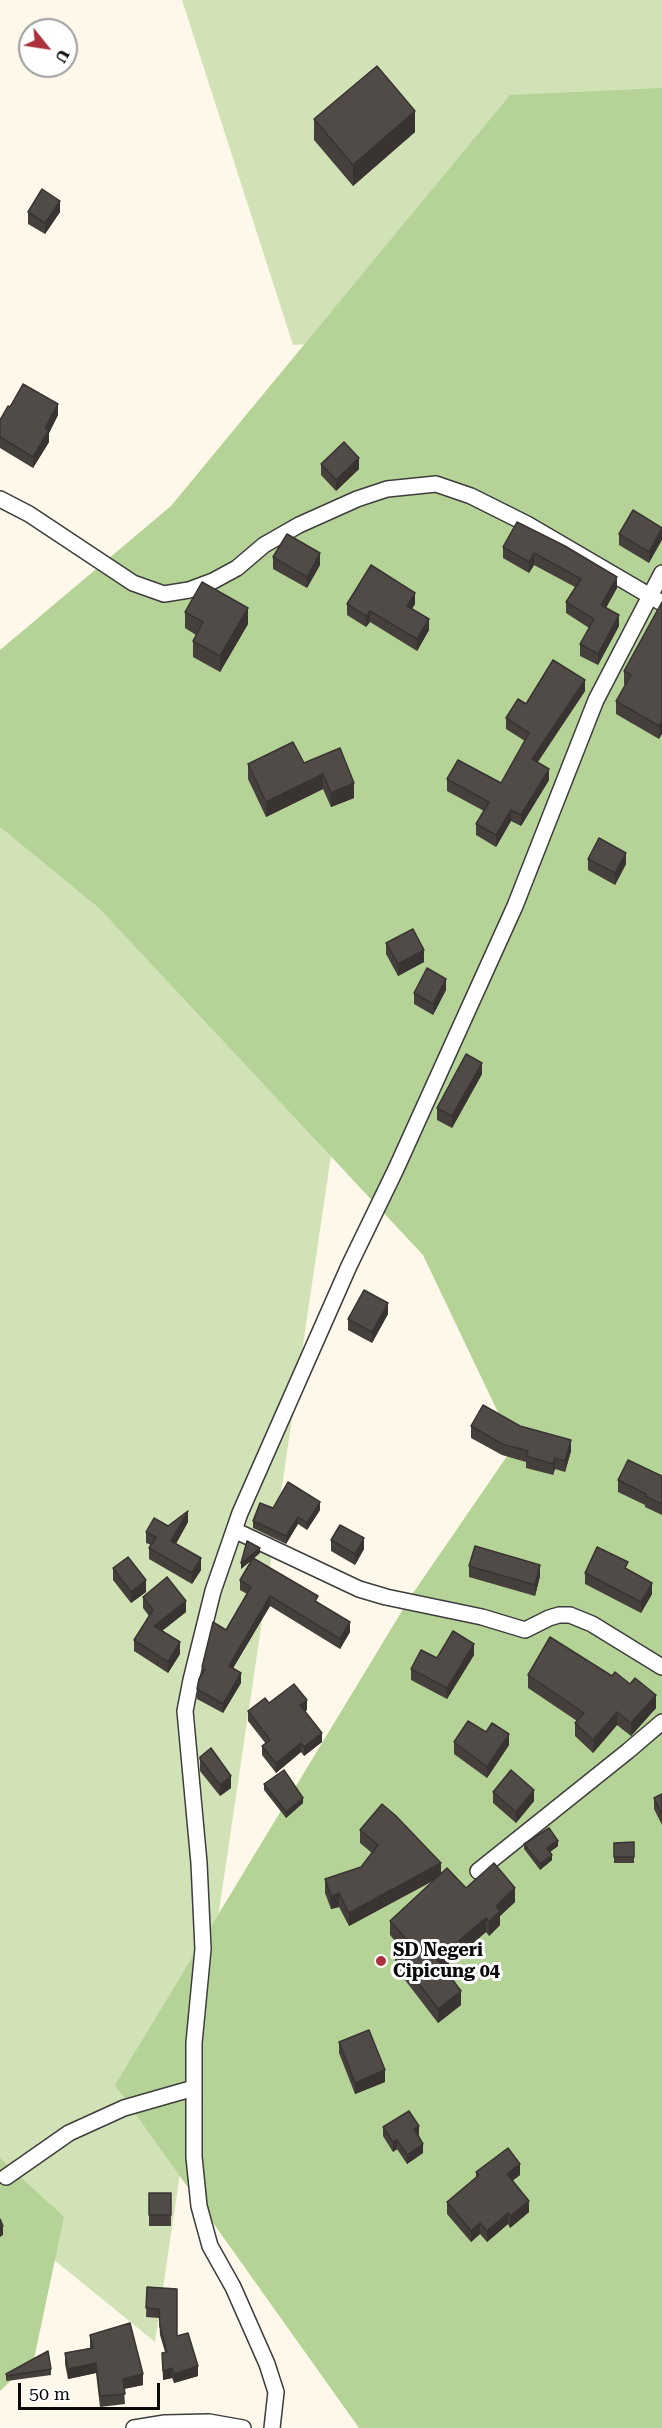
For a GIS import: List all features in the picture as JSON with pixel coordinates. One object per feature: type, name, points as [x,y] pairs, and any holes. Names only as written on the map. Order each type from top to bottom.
[{"type":"street","points":[[0,499],[30,514],[133,583],[164,594],[189,590],[213,581],[237,568],[264,545],[299,525],[357,499],[387,489],[436,484],[471,496],[527,524],[656,599]]},
{"type":"street","points":[[272,2428],[276,2392],[267,2364],[233,2287],[210,2246],[199,2206],[194,2157],[194,2043],[200,1985],[202,1925],[185,1711],[213,1591],[234,1530],[349,1266],[396,1169],[515,906],[596,700],[656,599],[662,573]]},
{"type":"street","points":[[234,1530],[359,1589],[386,1597],[482,1617],[525,1630],[549,1618],[559,1615],[570,1616],[592,1624],[662,1667]]},
{"type":"street","points":[[478,1871],[662,1722]]},
{"type":"street","points":[[6,2177],[69,2133],[124,2108],[194,2088]]},
{"type":"street","points":[[134,2428],[165,2423],[209,2421],[243,2428]]},
{"type":"green space","points":[[182,0],[662,0],[662,321],[293,345]]},
{"type":"green space","points":[[662,88],[662,2428],[359,2428],[115,2085],[411,1596],[514,1446],[423,1255],[99,908],[0,827],[0,650],[171,506],[510,95]]},
{"type":"green space","points":[[0,749],[347,1048],[155,2342],[0,2216]]},
{"type":"green space","points":[[0,2158],[64,2217],[34,2359],[0,2391]]},
{"type":"building","points":[[377,66],[415,111],[353,165],[314,119]]},
{"type":"building","points":[[42,189],[60,201],[45,223],[28,212]]},
{"type":"building","points":[[23,384],[58,404],[45,428],[49,430],[33,457],[0,437],[0,420]]},
{"type":"building","points":[[344,442],[359,458],[336,480],[321,464]]},
{"type":"building","points":[[633,510],[662,528],[649,552],[619,534]]},
{"type":"building","points":[[517,522],[565,546],[617,577],[601,605],[619,615],[598,654],[580,644],[594,619],[566,602],[581,579],[534,553],[529,562],[503,547]]},
{"type":"building","points":[[287,534],[320,553],[307,577],[273,557]]},
{"type":"building","points":[[371,565],[415,593],[407,606],[429,619],[417,639],[370,611],[366,616],[347,604]]},
{"type":"building","points":[[202,582],[248,608],[220,656],[193,641],[203,622],[185,612]]},
{"type":"building","points":[[662,602],[662,721],[659,726],[616,701],[631,675],[624,671]]},
{"type":"building","points":[[553,660],[585,680],[532,759],[549,769],[521,815],[511,810],[496,835],[476,824],[489,802],[447,779],[458,760],[501,783],[529,733],[506,718],[518,699],[526,704]]},
{"type":"building","points":[[293,742],[304,763],[340,748],[354,783],[331,793],[323,774],[266,802],[248,764]]},
{"type":"building","points":[[599,838],[626,853],[615,873],[588,859]]},
{"type":"building","points":[[413,929],[424,950],[398,964],[386,943]]},
{"type":"building","points":[[427,968],[446,979],[433,1004],[414,993]]},
{"type":"building","points":[[466,1054],[482,1063],[452,1116],[437,1108]]},
{"type":"building","points":[[364,1290],[388,1303],[372,1332],[348,1319]]},
{"type":"building","points":[[483,1405],[520,1426],[571,1440],[565,1461],[555,1458],[553,1464],[526,1456],[528,1451],[502,1444],[471,1426]]},
{"type":"building","points":[[628,1460],[662,1476],[662,1504],[618,1480]]},
{"type":"building","points":[[288,1482],[320,1502],[307,1523],[298,1517],[286,1536],[253,1521],[260,1503],[273,1508]]},
{"type":"building","points":[[188,1511],[171,1541],[201,1558],[192,1573],[149,1548],[156,1537],[146,1532],[154,1518],[168,1526]]},
{"type":"building","points":[[340,1525],[364,1538],[355,1554],[331,1540]]},
{"type":"building","points":[[247,1541],[260,1548],[241,1563]]},
{"type":"building","points":[[475,1546],[540,1565],[535,1585],[469,1566]]},
{"type":"building","points":[[597,1547],[628,1562],[625,1568],[652,1583],[641,1602],[585,1573]]},
{"type":"building","points":[[128,1557],[146,1580],[131,1592],[113,1568]]},
{"type":"building","points":[[253,1558],[318,1596],[315,1601],[350,1622],[340,1639],[270,1596],[229,1666],[241,1673],[223,1704],[197,1689],[199,1679],[205,1669],[202,1667],[213,1622],[226,1630],[251,1587],[240,1580]]},
{"type":"building","points":[[167,1577],[186,1601],[154,1626],[180,1642],[168,1662],[134,1640],[153,1610],[143,1597]]},
{"type":"building","points":[[453,1631],[474,1644],[447,1688],[411,1669],[421,1650],[437,1658]]},
{"type":"building","points":[[550,1637],[612,1676],[615,1672],[630,1684],[635,1678],[656,1695],[631,1723],[617,1712],[593,1740],[575,1723],[584,1713],[528,1675]]},
{"type":"building","points":[[294,1684],[307,1700],[300,1705],[322,1733],[304,1747],[301,1743],[276,1763],[262,1746],[270,1740],[248,1711],[265,1698],[269,1703]]},
{"type":"building","points":[[468,1721],[486,1732],[492,1723],[509,1734],[487,1767],[454,1742]]},
{"type":"building","points":[[211,1748],[231,1776],[220,1785],[200,1759]]},
{"type":"building","points":[[284,1770],[303,1798],[286,1812],[264,1784]]},
{"type":"building","points":[[511,1770],[534,1790],[516,1812],[493,1792]]},
{"type":"building","points":[[662,1794],[662,1814],[654,1798]]},
{"type":"building","points":[[382,1804],[441,1863],[349,1913],[339,1893],[331,1896],[325,1879],[361,1867],[378,1845],[360,1830]]},
{"type":"building","points":[[549,1828],[558,1841],[547,1848],[552,1855],[540,1864],[524,1844]]},
{"type":"building","points":[[634,1842],[634,1857],[614,1857],[614,1843]]},
{"type":"building","points":[[494,1863],[515,1888],[496,1906],[500,1911],[489,1922],[486,1918],[437,1959],[461,1991],[438,2009],[395,1952],[409,1942],[390,1921],[447,1868],[466,1888]]},
{"type":"building","points":[[369,2030],[385,2070],[355,2083],[339,2042]]},
{"type":"building","points":[[409,2111],[419,2126],[414,2129],[423,2144],[407,2155],[397,2140],[393,2142],[383,2127]]},
{"type":"building","points":[[508,2148],[520,2164],[507,2174],[529,2201],[510,2216],[508,2213],[487,2231],[480,2223],[471,2231],[447,2202],[479,2175],[476,2172]]},
{"type":"building","points":[[149,2193],[171,2193],[171,2215],[149,2215]]},
{"type":"building","points":[[147,2287],[177,2289],[177,2336],[188,2333],[198,2366],[174,2374],[172,2368],[163,2371],[162,2353],[167,2352],[160,2326],[159,2309],[146,2308]]},
{"type":"building","points":[[130,2323],[143,2374],[123,2379],[125,2394],[100,2396],[96,2363],[68,2369],[65,2353],[93,2348],[90,2335]]},
{"type":"building","points":[[48,2351],[51,2369],[7,2376],[6,2374]]},
{"type":"place","name":"SD Negeri Cipicung 04","points":[[381,1961]]}]
